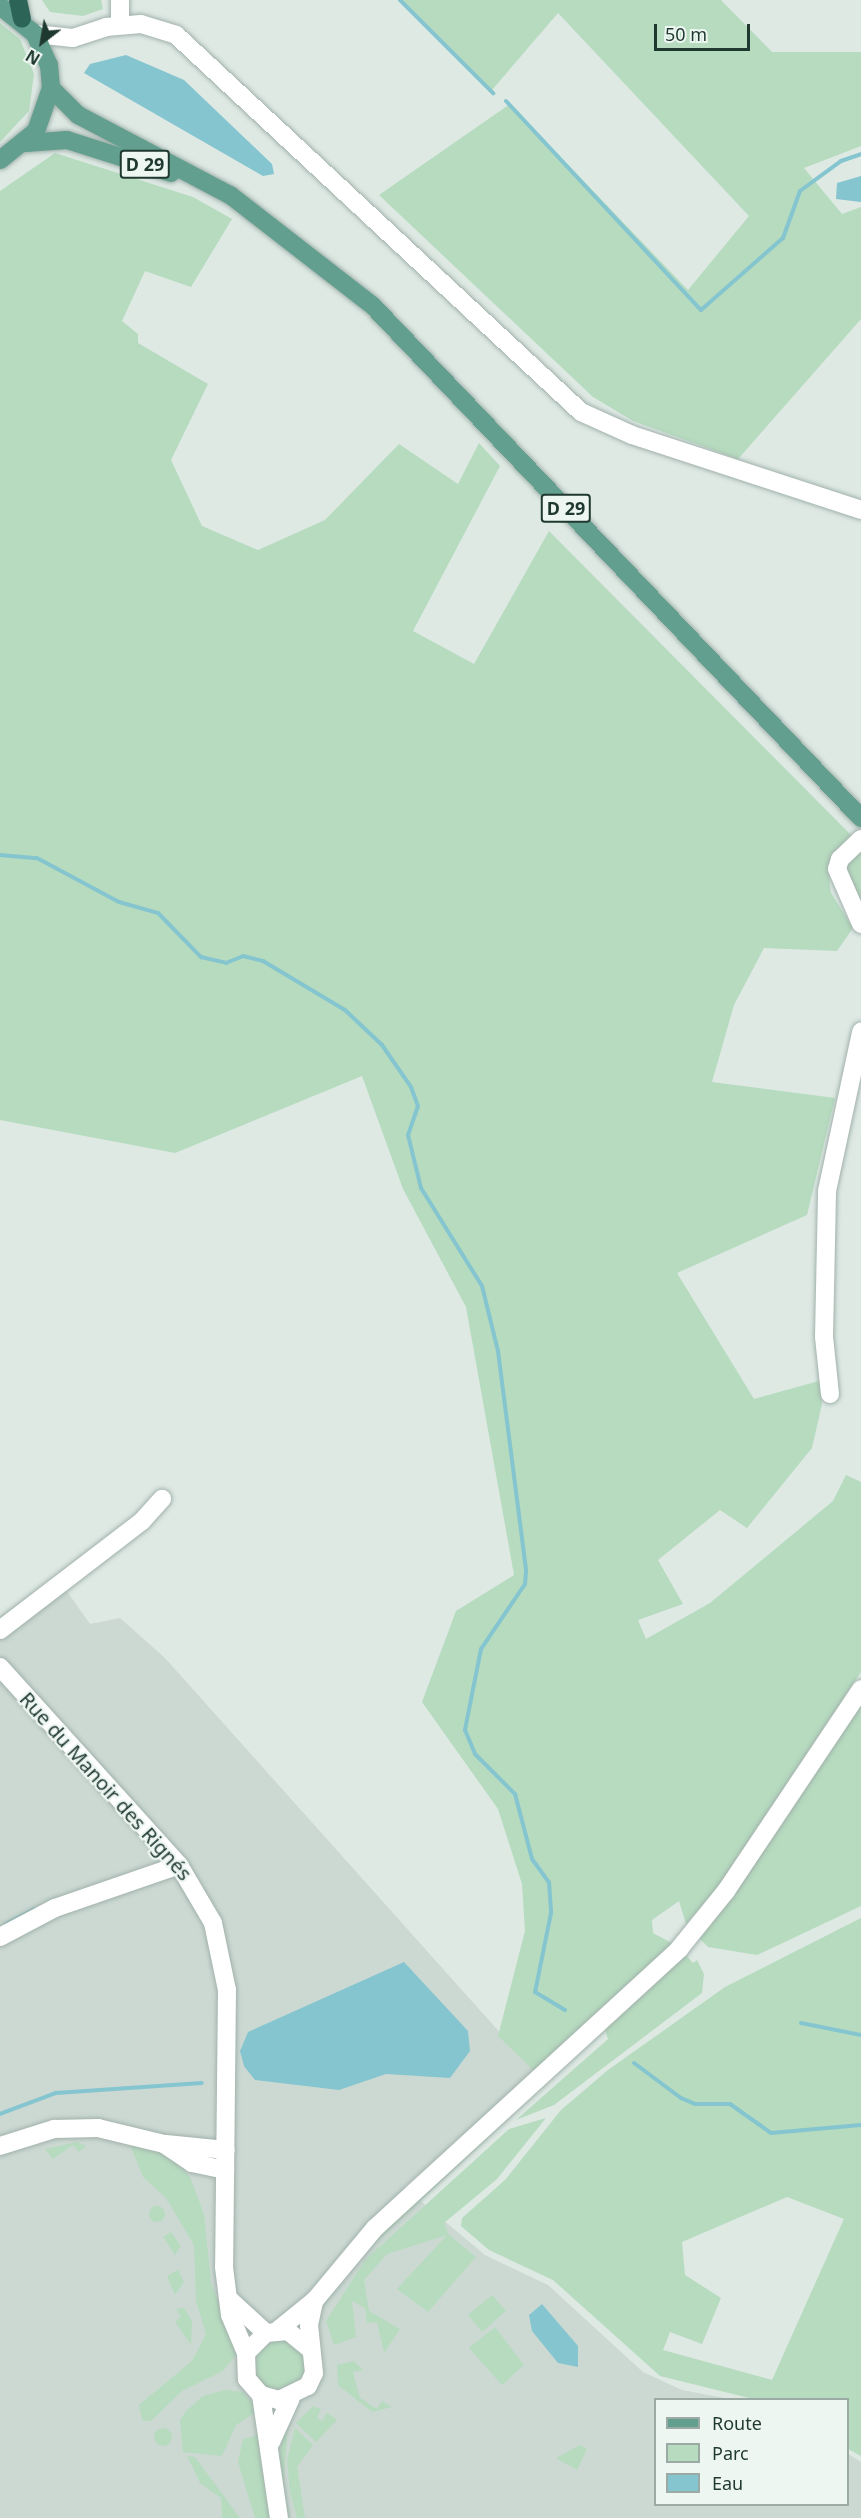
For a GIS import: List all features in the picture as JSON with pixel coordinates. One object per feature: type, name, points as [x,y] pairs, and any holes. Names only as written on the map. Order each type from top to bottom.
[{"type":"highway","points":[[18,0],[22,19]]},
{"type":"main road","points":[[0,6],[22,19],[35,34],[49,65],[51,88],[44,118],[26,143],[0,160]]},
{"type":"main road","name":"D 29","points":[[51,88],[78,115],[209,181],[321,261],[419,351],[861,818]]},
{"type":"main road","name":"D 29","points":[[26,143],[53,138],[80,142],[178,175],[257,215]]},
{"type":"street","points":[[120,0],[120,24]]},
{"type":"street","points":[[35,34],[73,38],[120,24],[160,28],[194,48],[581,412],[632,435],[861,510]]},
{"type":"street","points":[[49,65],[73,38]]},
{"type":"street","points":[[861,839],[840,859],[838,880],[861,924]]},
{"type":"street","points":[[830,1394],[824,1337],[827,1191],[861,1032]]},
{"type":"street","points":[[0,1630],[142,1521],[162,1499]]},
{"type":"street","name":"Rue du Manoir des Rignés","points":[[0,1667],[179,1865],[201,1895],[226,1970],[224,2230],[230,2315],[246,2354]]},
{"type":"street","points":[[279,2518],[271,2442],[261,2395],[247,2379],[246,2354],[272,2331],[315,2300],[375,2228],[679,1949],[694,1932],[861,1689]]},
{"type":"street","points":[[0,1936],[56,1908],[179,1865]]},
{"type":"street","points":[[0,2146],[40,2131],[81,2126],[164,2144],[226,2150]]},
{"type":"street","points":[[164,2144],[192,2163],[225,2170]]},
{"type":"street","points":[[229,2299],[272,2331],[297,2335],[310,2349]]},
{"type":"street","points":[[271,2442],[291,2398],[308,2386],[314,2373],[310,2349],[315,2300]]},
{"type":"street","points":[[261,2395],[291,2398]]},
{"type":"shaded area","points":[[56,1576],[90,1624],[120,1618],[165,1658],[537,2074],[404,2187],[485,2255],[548,2285],[643,2372],[682,2390],[725,2398],[654,2398],[654,2506],[849,2506],[849,2455],[861,2462],[861,2518],[0,2518],[0,1617]]},
{"type":"green space","points":[[42,0],[101,0],[103,9],[83,16],[50,12]]},
{"type":"green space","points":[[402,0],[721,0],[772,52],[861,52],[861,146],[804,168],[842,214],[861,207],[861,319],[738,459],[633,421],[593,397],[379,195],[510,104],[688,290],[749,216],[558,13],[492,90]]},
{"type":"green space","points":[[0,23],[20,39],[34,74],[29,111],[0,142]]},
{"type":"green space","points":[[55,153],[193,197],[232,219],[191,287],[145,271],[122,321],[138,334],[138,343],[208,384],[171,460],[202,526],[258,550],[325,520],[399,444],[458,484],[479,443],[500,466],[413,631],[474,664],[549,531],[854,838],[831,864],[829,876],[831,893],[853,928],[837,951],[764,948],[734,1005],[712,1082],[835,1098],[807,1215],[677,1273],[754,1399],[819,1381],[822,1404],[812,1448],[747,1528],[720,1510],[658,1560],[683,1604],[638,1620],[646,1639],[710,1603],[833,1501],[846,1475],[861,1482],[861,1672],[717,1889],[686,1924],[679,1901],[652,1920],[653,1933],[675,1945],[537,2074],[498,2036],[525,1931],[522,1884],[498,1809],[422,1702],[456,1611],[514,1575],[466,1307],[403,1189],[362,1076],[175,1153],[0,1120],[0,191]]},
{"type":"green space","points":[[861,847],[861,912],[845,881],[848,861]]},
{"type":"green space","points":[[861,1702],[861,1906],[757,1955],[708,1947],[699,1938]]},
{"type":"green space","points":[[861,1918],[861,2456],[849,2450],[849,2398],[749,2398],[660,2376],[553,2280],[489,2250],[461,2226],[462,2218],[505,2180],[561,2110],[608,2070],[725,1987]],"holes":[[[787,2197],[844,2219],[772,2380],[663,2350],[670,2332],[702,2344],[721,2298],[685,2275],[682,2242]]]},
{"type":"green space","points":[[684,1953],[693,1963],[697,1960],[704,1974],[702,1993],[554,2105],[516,2120],[608,2039],[605,2029]]},
{"type":"green space","points":[[597,2036],[356,2261],[317,2316],[351,2261]]},
{"type":"green space","points":[[546,2118],[497,2179],[444,2223],[449,2235],[476,2257],[428,2312],[397,2289],[447,2235],[387,2254],[364,2280],[369,2311],[400,2329],[384,2353],[377,2322],[367,2323],[365,2308],[352,2301],[356,2337],[334,2345],[326,2321],[365,2260],[509,2129]]},
{"type":"green space","points":[[77,2142],[86,2146],[79,2152],[73,2145],[53,2159],[45,2149]]},
{"type":"green space","points":[[129,2142],[166,2154],[190,2177],[204,2214],[211,2283],[238,2352],[223,2371],[182,2391],[151,2421],[142,2420],[139,2405],[192,2361],[206,2334],[196,2301],[194,2245],[166,2198],[143,2177]]},
{"type":"green space","points":[[157,2206],[165,2214],[157,2222],[149,2214]]},
{"type":"green space","points":[[171,2232],[181,2246],[175,2255],[163,2237]]},
{"type":"green space","points":[[178,2270],[184,2282],[175,2295],[167,2276]]},
{"type":"green space","points":[[492,2295],[506,2311],[482,2332],[468,2315]]},
{"type":"green space","points":[[184,2308],[192,2321],[191,2345],[175,2322],[181,2316],[176,2309]]},
{"type":"green space","points":[[495,2327],[524,2365],[502,2385],[469,2348]]},
{"type":"green space","points":[[275,2339],[285,2339],[295,2343],[302,2350],[306,2365],[302,2380],[295,2387],[285,2391],[275,2391],[265,2387],[258,2380],[254,2370],[254,2360],[258,2350],[265,2343]]},
{"type":"green space","points":[[354,2361],[363,2370],[353,2372],[360,2398],[377,2409],[382,2401],[392,2407],[372,2412],[338,2385],[337,2365]]},
{"type":"green space","points":[[225,2390],[243,2392],[259,2410],[236,2425],[222,2456],[183,2452],[180,2420],[186,2411],[203,2396]]},
{"type":"green space","points":[[313,2406],[321,2409],[317,2418],[322,2421],[327,2413],[337,2420],[316,2442],[296,2423]]},
{"type":"green space","points":[[263,2423],[273,2518],[255,2518],[238,2462],[243,2439],[255,2436]]},
{"type":"green space","points":[[284,2425],[288,2426],[283,2486],[290,2518],[286,2518],[278,2467]]},
{"type":"green space","points":[[159,2428],[167,2428],[172,2433],[170,2444],[159,2446],[154,2441],[154,2433]]},
{"type":"green space","points":[[295,2428],[313,2445],[297,2467],[305,2518],[297,2518],[290,2492],[287,2460]]},
{"type":"green space","points":[[580,2445],[587,2449],[577,2470],[556,2458]]},
{"type":"green space","points":[[187,2456],[195,2457],[240,2518],[222,2518],[221,2498],[200,2483]]},
{"type":"water","points":[[126,55],[184,80],[272,164],[274,174],[263,176],[84,73],[90,64]]},
{"type":"water","points":[[861,176],[861,202],[836,199],[837,183]]},
{"type":"water","points":[[404,1962],[468,2031],[470,2051],[450,2078],[386,2074],[339,2090],[255,2080],[244,2066],[240,2051],[248,2032]]},
{"type":"water","points":[[542,2304],[578,2346],[578,2367],[558,2363],[532,2331],[529,2315]]},
{"type":"waterway","points":[[400,0],[493,93]]},
{"type":"waterway","points":[[506,101],[701,310],[783,238],[800,191],[841,161],[861,154]]},
{"type":"waterway","points":[[0,855],[37,858],[119,902],[158,913],[201,957],[226,963],[243,956],[263,961],[345,1010],[382,1045],[411,1087],[418,1106],[408,1135],[421,1188],[482,1286],[498,1351],[526,1571],[525,1584],[481,1649],[465,1730],[475,1754],[515,1794],[532,1859],[549,1882],[551,1913],[535,1992],[565,2010]]},
{"type":"waterway","points":[[6,1924],[34,1909]]},
{"type":"waterway","points":[[801,2023],[861,2035]]},
{"type":"waterway","points":[[634,2063],[681,2098],[695,2104],[730,2104],[771,2133],[861,2125]]},
{"type":"waterway","points":[[0,2114],[56,2093],[202,2083]]}]
